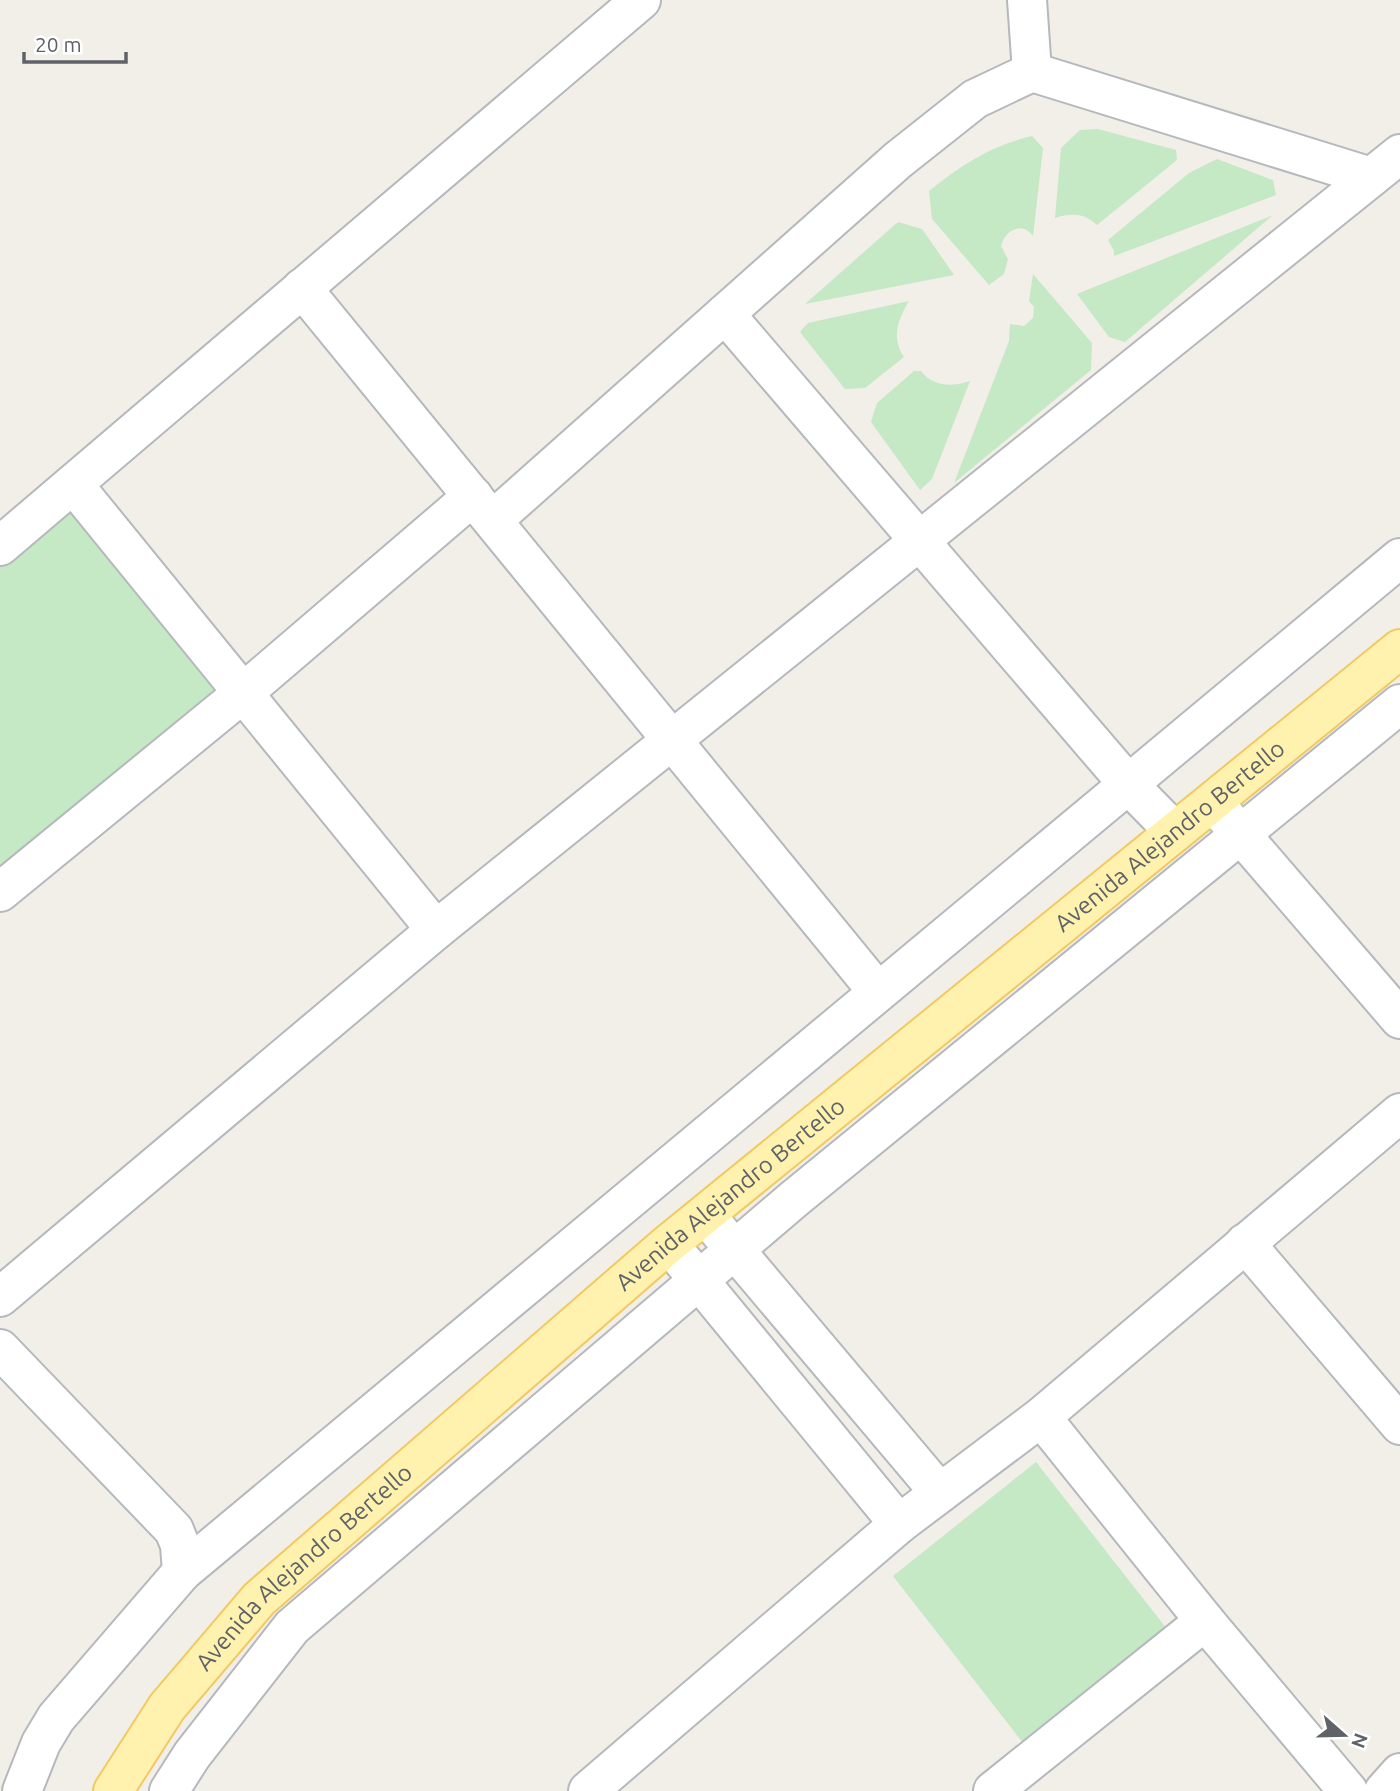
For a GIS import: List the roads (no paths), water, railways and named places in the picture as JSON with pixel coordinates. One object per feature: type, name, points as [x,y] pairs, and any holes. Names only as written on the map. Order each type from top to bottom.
[{"type":"main road","name":"Avenida Alejandro Bertello","points":[[113,1791],[167,1707],[260,1599],[667,1245],[1400,649]]},
{"type":"street","points":[[0,546],[641,0]]},
{"type":"street","points":[[1027,0],[1032,72]]},
{"type":"street","points":[[0,892],[243,693],[483,508],[725,314],[898,160],[965,107],[1032,72],[1371,177]]},
{"type":"street","points":[[0,1297],[436,930],[1400,154]]},
{"type":"street","points":[[302,288],[878,992]]},
{"type":"street","points":[[725,314],[1128,784],[1175,832]]},
{"type":"street","points":[[73,484],[436,930]]},
{"type":"street","points":[[22,1791],[41,1743],[56,1718],[182,1572],[1400,558]]},
{"type":"street","points":[[170,1791],[192,1755],[292,1627],[735,1249],[1400,704]]},
{"type":"street","points":[[1213,801],[1240,837],[1278,876],[1400,1019]]},
{"type":"street","points":[[588,1791],[899,1524],[1041,1417],[1400,1113]]},
{"type":"street","points":[[705,1216],[940,1493]]},
{"type":"street","points":[[1245,1243],[1400,1425]]},
{"type":"street","points":[[667,1245],[699,1279],[899,1524]]},
{"type":"street","points":[[0,1349],[174,1530],[180,1545],[182,1572]]},
{"type":"street","points":[[1041,1417],[1205,1621],[1348,1791]]},
{"type":"street","points":[[993,1791],[1205,1621]]},
{"type":"street","points":[[1384,1791],[1400,1773]]}]
